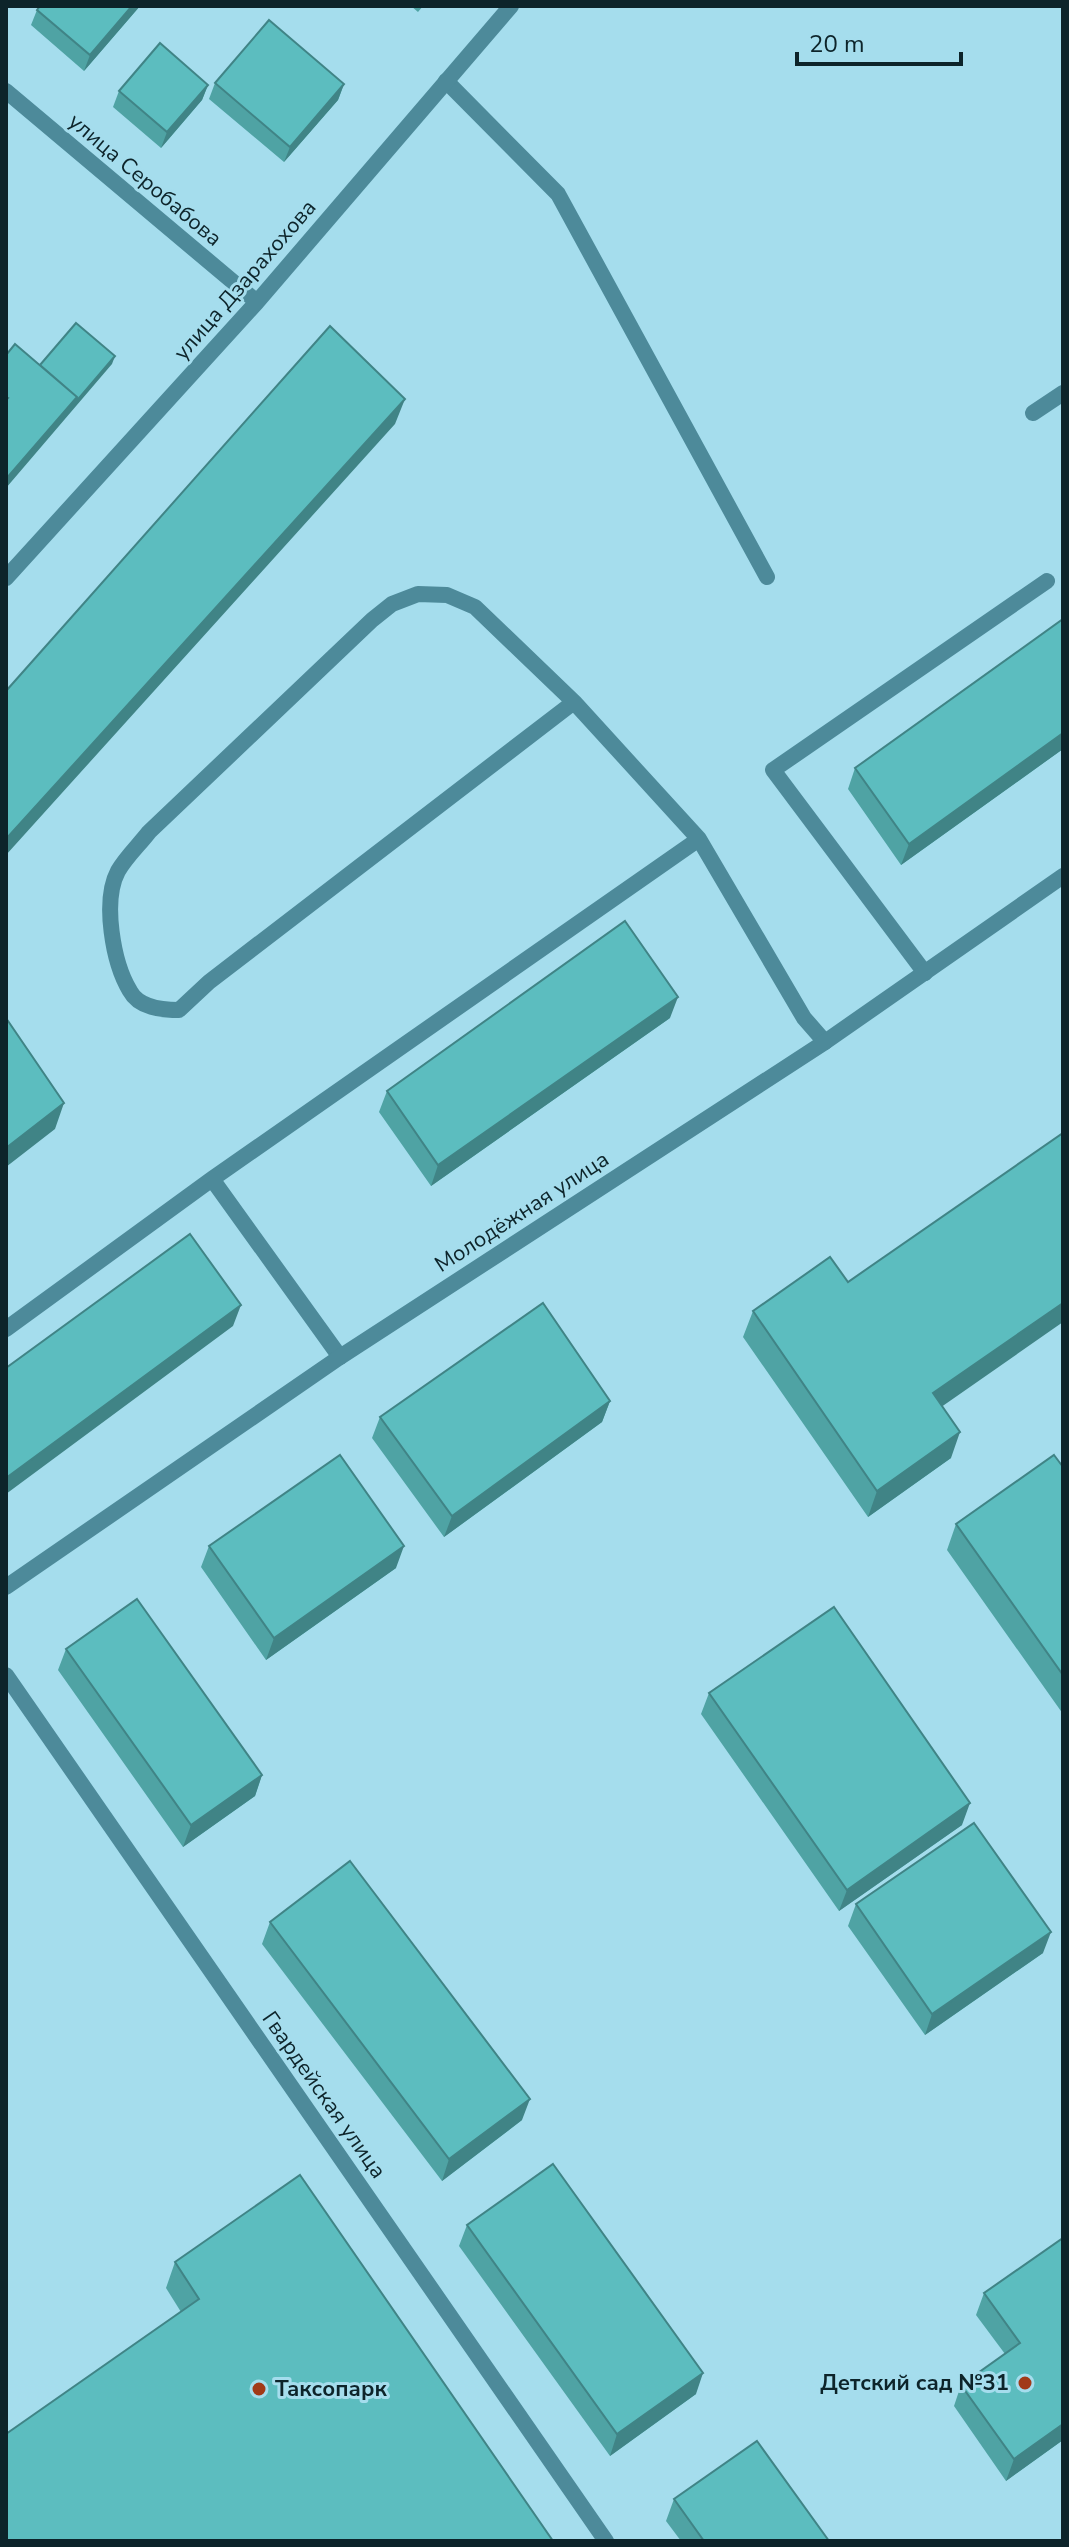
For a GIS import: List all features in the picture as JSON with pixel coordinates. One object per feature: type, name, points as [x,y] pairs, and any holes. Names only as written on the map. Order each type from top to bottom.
[{"type":"street","name":"улица Дзарахохова","points":[[6,578],[257,302],[511,6]]},
{"type":"street","points":[[446,81],[558,194],[767,577]]},
{"type":"street","name":"улица Серобабова","points":[[6,91],[257,302]]},
{"type":"street","points":[[1033,413],[1063,393]]},
{"type":"street","points":[[925,973],[773,770],[1047,581]]},
{"type":"street","points":[[574,702],[209,982],[179,1010],[154,1010],[130,993],[110,926],[109,904],[118,872],[149,832],[392,604],[418,594],[447,595],[475,607],[574,702],[699,839],[804,1018],[825,1042]]},
{"type":"street","points":[[6,1329],[212,1179],[699,839]]},
{"type":"street","name":"Молодёжная улица","points":[[6,1587],[340,1357],[825,1042],[1063,876]]},
{"type":"street","points":[[212,1179],[340,1357]]},
{"type":"street","name":"Гвардейская улица","points":[[6,1675],[603,2540]]},
{"type":"building","points":[[40,6],[132,6],[90,55],[37,10]]},
{"type":"building","points":[[269,20],[344,84],[290,147],[215,83]]},
{"type":"building","points":[[160,43],[208,85],[167,132],[119,91]]},
{"type":"building","points":[[76,323],[115,356],[74,404],[77,397],[40,365]]},
{"type":"building","points":[[330,326],[405,399],[6,839],[6,691]]},
{"type":"building","points":[[15,344],[77,397],[6,479],[6,355]]},
{"type":"building","points":[[1063,619],[1063,733],[909,844],[855,768]]},
{"type":"building","points":[[625,921],[678,997],[438,1165],[387,1091]]},
{"type":"building","points":[[6,1018],[64,1103],[6,1148]]},
{"type":"building","points":[[1063,1133],[1063,1303],[933,1393],[960,1432],[877,1491],[753,1311],[830,1257],[848,1282]]},
{"type":"building","points":[[190,1234],[241,1305],[6,1478],[6,1368]]},
{"type":"building","points":[[543,1303],[610,1401],[452,1516],[380,1417]]},
{"type":"building","points":[[340,1455],[404,1546],[274,1638],[209,1546]]},
{"type":"building","points":[[1054,1455],[1063,1467],[1063,1675],[956,1524]]},
{"type":"building","points":[[137,1599],[262,1775],[191,1825],[66,1649]]},
{"type":"building","points":[[834,1607],[970,1803],[847,1890],[709,1693]]},
{"type":"building","points":[[974,1823],[1051,1932],[932,2014],[856,1904]]},
{"type":"building","points":[[350,1861],[530,2099],[449,2159],[270,1922]]},
{"type":"building","points":[[553,2164],[703,2373],[617,2434],[467,2225]]},
{"type":"building","name":"Таксопарк","points":[[300,2175],[553,2541],[6,2541],[6,2434],[199,2299],[175,2262]]},
{"type":"building","name":"Детский сад №31","points":[[1063,2238],[1063,2424],[1014,2459],[961,2385],[1020,2343],[984,2293]]},
{"type":"building","points":[[757,2441],[829,2541],[704,2541],[674,2499]]},
{"type":"place","name":"Детский сад №31","points":[[1025,2383]]},
{"type":"place","name":"Таксопарк","points":[[259,2389]]}]
